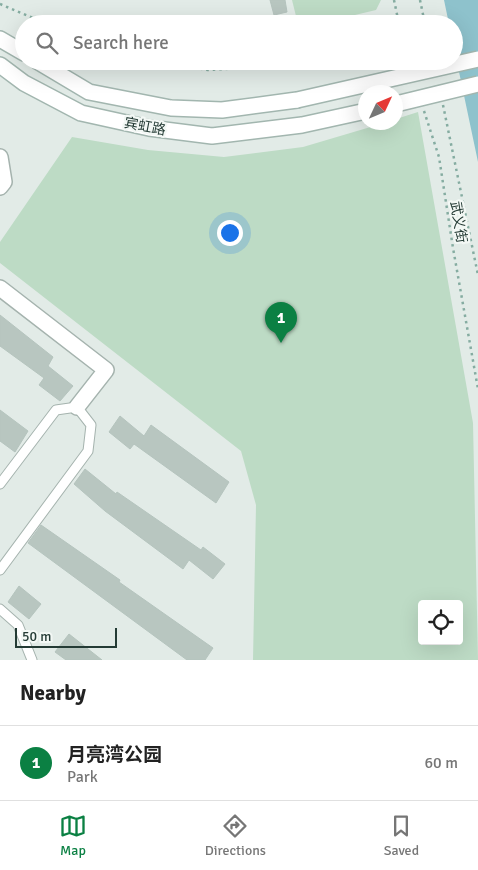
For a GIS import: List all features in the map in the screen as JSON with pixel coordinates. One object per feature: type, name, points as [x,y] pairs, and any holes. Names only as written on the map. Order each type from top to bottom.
[{"type":"main road","points":[[0,39],[15,48]]},
{"type":"main road","name":"宾虹路","points":[[463,61],[478,58]]},
{"type":"main road","name":"宾虹路","points":[[0,65],[24,83],[81,113],[149,128],[212,136],[302,126],[358,113]]},
{"type":"main road","name":"宾虹路","points":[[52,70],[89,92],[171,108],[222,110],[297,100],[426,70]]},
{"type":"main road","points":[[403,102],[478,84]]},
{"type":"main road","points":[[0,157],[4,182],[0,187]]},
{"type":"main road","points":[[0,288],[106,370],[77,407]]},
{"type":"lane","points":[[0,484],[56,410],[77,407],[91,425],[88,451],[0,570]]},
{"type":"lane","points":[[0,608],[18,625],[32,660]]},
{"type":"path","points":[[394,0],[397,15]]},
{"type":"path","points":[[420,0],[423,15]]},
{"type":"path","points":[[0,4],[25,15]]},
{"type":"path","points":[[442,100],[478,275]]},
{"type":"path","name":"武义街","points":[[422,105],[439,157],[478,389]]},
{"type":"green space","points":[[292,0],[381,0],[376,10],[355,15],[296,15]]},
{"type":"green space","points":[[418,112],[473,423],[478,660],[253,660],[256,505],[241,451],[0,263],[0,242],[72,137],[148,150],[224,157],[303,147],[360,130],[403,130],[403,117]]},
{"type":"water","points":[[444,0],[478,0],[478,162],[459,70],[463,70],[463,15],[447,15]]},
{"type":"building","points":[[270,0],[285,0],[287,12],[274,15]]},
{"type":"building","points":[[0,315],[53,357],[48,366],[73,386],[60,401],[39,385],[44,378],[0,346]]},
{"type":"building","points":[[0,410],[28,431],[15,452],[0,441]]},
{"type":"building","points":[[120,416],[144,436],[151,425],[229,482],[216,503],[134,444],[130,449],[109,432]]},
{"type":"building","points":[[85,469],[116,494],[117,492],[201,550],[203,547],[225,564],[213,579],[189,560],[183,569],[105,511],[74,484]]},
{"type":"building","points":[[41,525],[213,648],[205,660],[187,660],[28,543]]},
{"type":"building","points":[[19,586],[41,604],[29,619],[8,602]]},
{"type":"building","points":[[69,634],[102,660],[66,660],[55,652]]},
{"type":"place","name":"月亮湾公园","points":[[281,343]]}]
